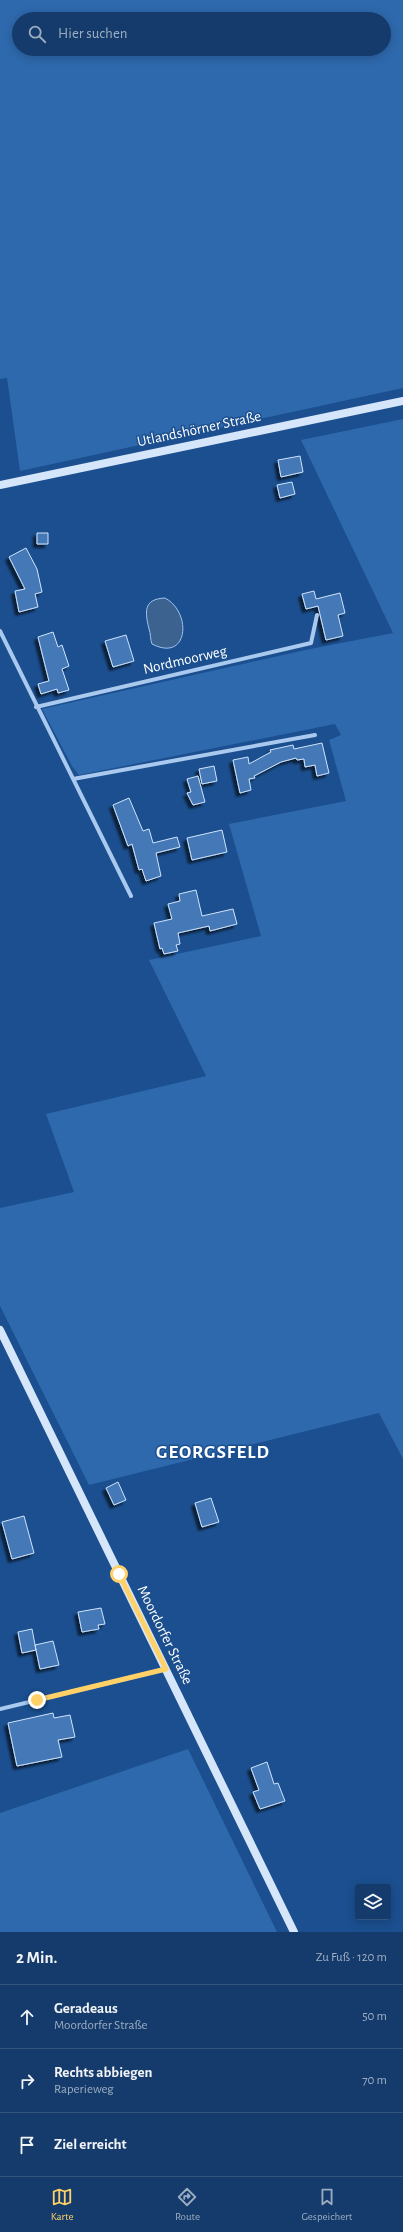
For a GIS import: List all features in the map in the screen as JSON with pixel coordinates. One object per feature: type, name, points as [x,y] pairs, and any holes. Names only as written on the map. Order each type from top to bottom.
[{"type":"street","name":"Utlandshörner Straße","points":[[0,485],[403,401]]},
{"type":"street","name":"Nordmoorweg","points":[[36,707],[311,643],[317,615]]},
{"type":"street","points":[[0,632],[131,896]]},
{"type":"street","points":[[73,779],[315,735]]},
{"type":"street","name":"Moordorfer Straße","points":[[0,1330],[294,1932]]},
{"type":"street","points":[[0,1709],[166,1669]]},
{"type":"shaded area","points":[[0,0],[403,0],[403,388],[20,471],[7,378],[0,379]]},
{"type":"shaded area","points":[[403,419],[403,1459],[379,1413],[89,1485],[0,1306],[0,1208],[74,1192],[46,1114],[206,1076],[149,960],[261,936],[229,824],[346,801],[329,740],[341,735],[335,724],[79,775],[72,766],[42,709],[310,649],[393,633],[301,440]]},
{"type":"shaded area","points":[[165,598],[174,605],[180,614],[183,624],[179,641],[173,647],[164,648],[152,644],[147,617],[147,608],[153,601]]},
{"type":"shaded area","points":[[188,1749],[277,1932],[0,1932],[0,1813]]},
{"type":"building","points":[[300,456],[303,472],[281,477],[278,460]]},
{"type":"building","points":[[292,482],[295,494],[280,498],[277,485]]},
{"type":"building","points":[[37,533],[48,533],[48,544],[37,544]]},
{"type":"building","points":[[26,548],[37,569],[42,592],[35,594],[38,607],[19,612],[15,591],[25,589],[9,557]]},
{"type":"building","points":[[314,591],[316,599],[340,593],[345,613],[338,615],[343,636],[326,640],[318,606],[306,609],[302,594]]},
{"type":"building","points":[[53,632],[58,647],[62,645],[69,666],[62,669],[69,690],[58,693],[57,689],[41,694],[38,684],[49,681],[38,637]]},
{"type":"building","points":[[126,635],[134,661],[113,667],[105,641]]},
{"type":"building","points":[[322,743],[329,773],[317,776],[315,765],[305,767],[304,759],[297,760],[296,758],[281,762],[254,776],[255,778],[249,779],[251,790],[240,793],[233,760],[248,757],[249,764],[271,752],[270,750],[293,745],[294,749]]},
{"type":"building","points":[[214,766],[217,781],[202,784],[199,769]]},
{"type":"building","points":[[198,776],[205,802],[193,805],[187,793],[191,792],[187,779]]},
{"type":"building","points":[[129,798],[143,831],[149,829],[153,843],[177,837],[180,847],[156,853],[161,876],[146,881],[142,869],[139,870],[132,844],[128,846],[113,805]]},
{"type":"building","points":[[222,830],[227,852],[192,860],[187,838]]},
{"type":"building","points":[[196,890],[202,916],[233,909],[237,924],[210,931],[209,926],[178,933],[180,944],[176,945],[178,951],[164,954],[162,948],[160,949],[154,923],[172,919],[168,904],[180,901],[179,894]]},
{"type":"building","points":[[118,1482],[126,1500],[114,1505],[106,1488]]},
{"type":"building","points":[[211,1498],[219,1522],[202,1527],[195,1503]]},
{"type":"building","points":[[24,1516],[34,1553],[12,1559],[2,1522]]},
{"type":"building","points":[[101,1608],[105,1624],[98,1625],[99,1629],[82,1632],[78,1612]]},
{"type":"building","points":[[32,1629],[36,1650],[22,1653],[18,1632]]},
{"type":"building","points":[[53,1641],[59,1665],[40,1669],[35,1645]]},
{"type":"building","points":[[53,1713],[54,1718],[70,1715],[75,1737],[58,1740],[62,1757],[17,1766],[8,1723]]},
{"type":"building","points":[[267,1762],[274,1784],[278,1783],[285,1801],[260,1809],[253,1792],[259,1790],[251,1768]]},
{"type":"district","name":"GEORGSFELD","points":[[213,1452]]},
{"type":"route","points":[[37,1700],[166,1669],[119,1574]]}]
